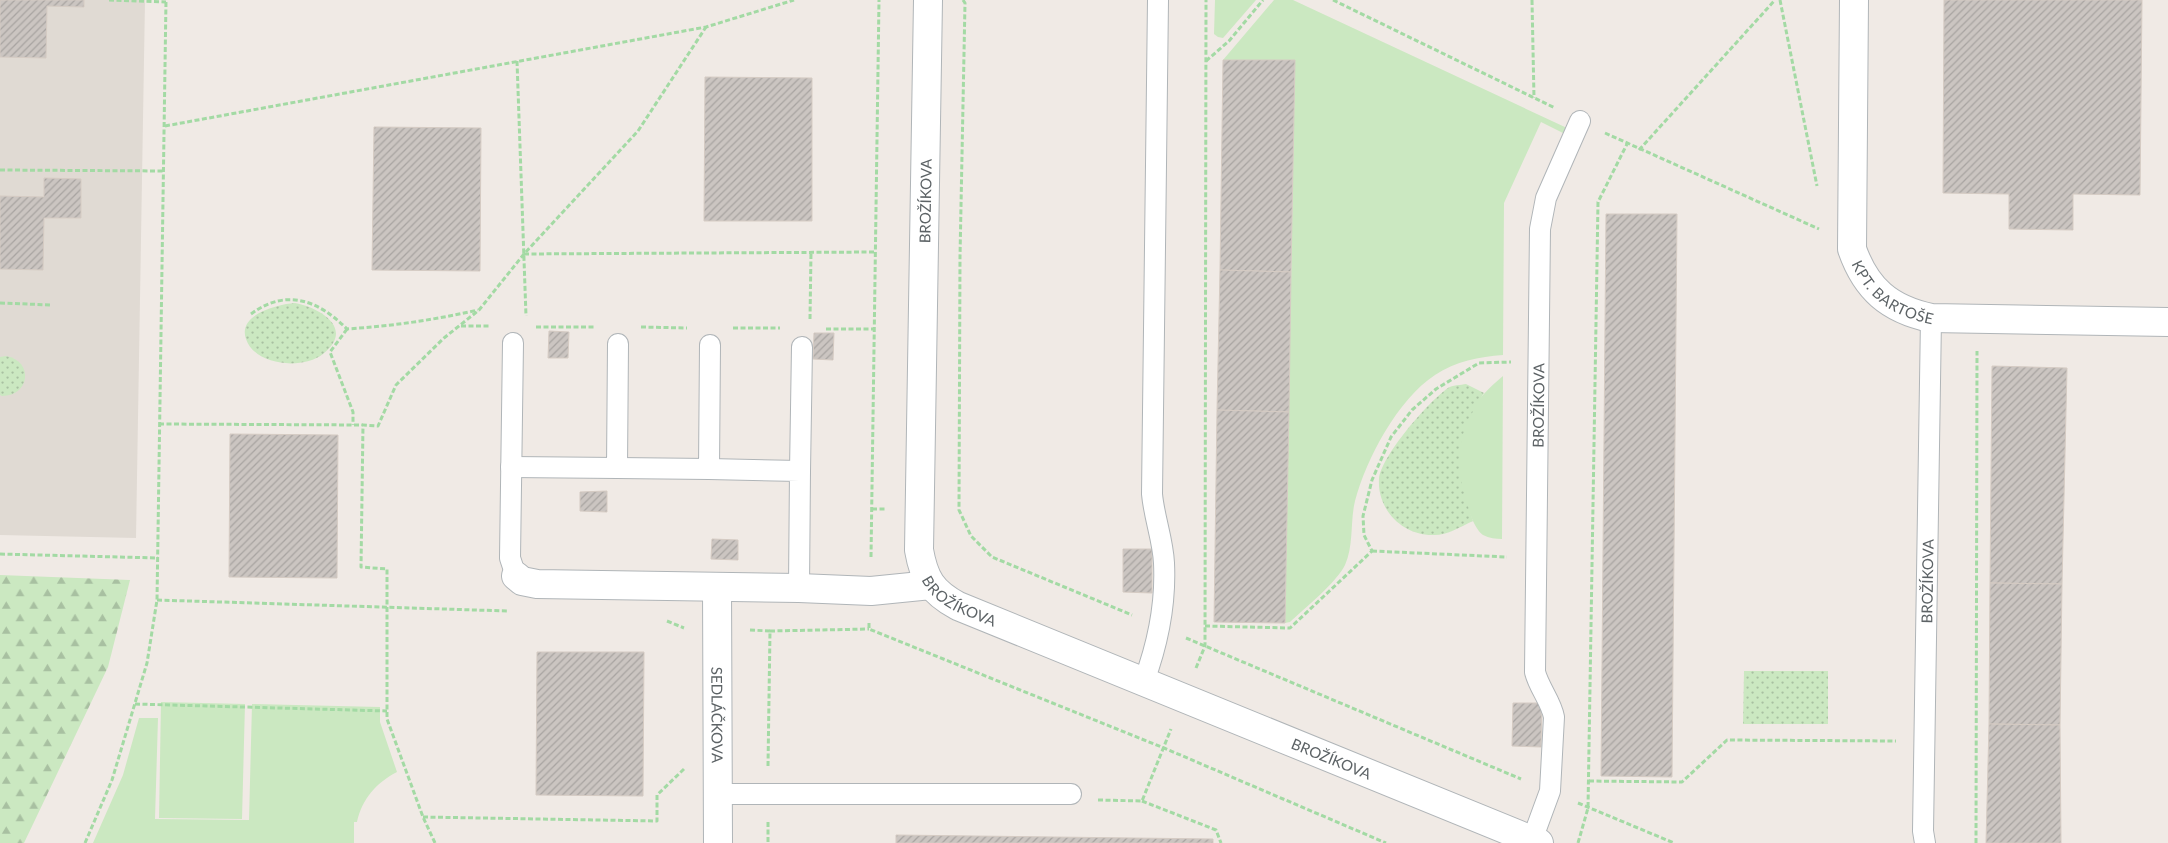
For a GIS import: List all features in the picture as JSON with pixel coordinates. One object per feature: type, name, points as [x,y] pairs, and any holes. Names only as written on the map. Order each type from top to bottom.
[{"type":"street","name":"BROŽÍKOVA","points":[[928,0],[919,550],[922,568],[930,585],[942,597],[958,606],[1535,842]]},
{"type":"street","name":"KPT. BARTOŠE","points":[[1854,0],[1852,249],[1859,270],[1872,288],[1891,304],[1931,318],[2168,322]]},
{"type":"street","points":[[516,576],[522,581],[536,584],[882,590],[930,585]]},
{"type":"street","name":"SEDLÁČKOVA","points":[[717,587],[718,843]]},
{"type":"lane","points":[[1144,682],[1154,653],[1160,627],[1164,563],[1152,494],[1158,0]]},
{"type":"lane","name":"BROŽÍKOVA","points":[[1535,842],[1550,791],[1554,717],[1552,708],[1538,683],[1535,672],[1540,229],[1542,214],[1580,121]]},
{"type":"lane","name":"BROŽÍKOVA","points":[[1925,843],[1923,831],[1924,741],[1931,318]]},
{"type":"lane","points":[[513,343],[510,558],[516,576]]},
{"type":"lane","points":[[617,468],[618,344]]},
{"type":"lane","points":[[709,469],[710,346]]},
{"type":"lane","points":[[799,588],[802,347]]},
{"type":"lane","points":[[511,467],[800,471]]},
{"type":"lane","points":[[718,794],[1071,794]]},
{"type":"path","points":[[85,843],[112,780],[148,663],[157,600],[166,1],[109,0]]},
{"type":"path","points":[[165,126],[706,27],[794,0]]},
{"type":"path","points":[[869,629],[882,590],[876,252],[879,0]]},
{"type":"path","points":[[963,0],[965,4],[959,510],[971,536],[992,557],[1674,843]]},
{"type":"path","points":[[1205,646],[1206,0]]},
{"type":"path","points":[[1206,61],[1229,41],[1263,0]]},
{"type":"path","points":[[1333,0],[1639,150],[1804,222]]},
{"type":"path","points":[[1532,0],[1534,98]]},
{"type":"path","points":[[1639,150],[1775,0]]},
{"type":"path","points":[[1780,0],[1818,192]]},
{"type":"path","points":[[159,424],[378,426],[396,385],[444,338],[479,310],[524,254],[638,131],[706,27]]},
{"type":"path","points":[[517,61],[526,318]]},
{"type":"path","points":[[1578,843],[1588,808],[1589,781],[1598,202],[1627,144]]},
{"type":"path","points":[[0,170],[164,171]]},
{"type":"path","points":[[810,329],[811,252]]},
{"type":"path","points":[[524,254],[876,252]]},
{"type":"path","points":[[251,314],[260,307],[273,302],[285,300],[310,302],[333,315],[346,329]]},
{"type":"path","points":[[0,303],[52,305]]},
{"type":"path","points":[[353,425],[353,412],[330,352],[346,329],[422,322],[479,310]]},
{"type":"path","points":[[1976,843],[1977,346]]},
{"type":"path","points":[[1372,551],[1364,535],[1363,516],[1367,498],[1391,437],[1412,410],[1436,389],[1479,363],[1538,362]]},
{"type":"path","points":[[363,425],[361,567],[387,569],[387,719],[423,817],[435,843]]},
{"type":"path","points":[[1205,626],[1290,628],[1372,551],[1536,558]]},
{"type":"path","points":[[0,554],[158,558]]},
{"type":"path","points":[[157,600],[514,612]]},
{"type":"path","points":[[768,843],[770,631],[869,629],[1164,748],[1386,843]]},
{"type":"path","points":[[135,704],[387,711]]},
{"type":"path","points":[[1589,781],[1682,782],[1727,740],[1924,741]]},
{"type":"path","points":[[1142,801],[1164,748]]},
{"type":"path","points":[[423,817],[657,821],[657,795],[691,762]]},
{"type":"path","points":[[1071,794],[1080,800],[1142,801],[1216,830],[1221,843]]},
{"type":"shaded area","points":[[0,0],[145,0],[136,538],[0,535]]},
{"type":"green space","points":[[1215,0],[1256,0],[1223,38],[1214,34]]},
{"type":"green space","points":[[1274,0],[1293,0],[1567,128],[1565,134],[1541,122],[1504,203],[1503,355],[1476,359],[1451,366],[1435,375],[1408,399],[1385,431],[1375,449],[1360,485],[1355,501],[1350,549],[1345,565],[1320,595],[1290,622],[1285,623],[1295,61],[1223,60]]},
{"type":"green space","points":[[295,303],[315,310],[331,321],[335,328],[336,336],[332,345],[323,354],[304,362],[280,363],[259,355],[251,348],[246,339],[245,330],[248,323],[253,317],[270,308]]},
{"type":"green space","points":[[6,356],[15,359],[21,364],[25,378],[23,385],[18,390],[2,396],[0,395],[0,357]]},
{"type":"green space","points":[[1503,376],[1502,539],[1483,535],[1474,524],[1460,477],[1459,450],[1471,411],[1488,390]]},
{"type":"green space","points":[[1466,384],[1484,393],[1466,426],[1459,455],[1462,485],[1473,521],[1439,535],[1412,531],[1394,519],[1382,501],[1379,479],[1382,469],[1407,430],[1429,404],[1450,387]]},
{"type":"green space","points":[[0,575],[130,580],[108,667],[24,843],[0,843]]},
{"type":"green space","points":[[1744,671],[1828,671],[1828,724],[1743,724]]},
{"type":"green space","points":[[161,702],[245,704],[242,819],[159,818]]},
{"type":"green space","points":[[252,704],[380,707],[380,722],[397,772],[376,787],[366,799],[357,822],[354,822],[354,843],[93,843],[123,775],[139,718],[158,718],[155,819],[249,820]]},
{"type":"building","points":[[0,0],[84,0],[84,7],[47,6],[46,58],[0,57]]},
{"type":"building","points":[[1944,0],[2142,0],[2140,195],[2073,194],[2073,230],[2009,229],[2009,194],[1943,193]]},
{"type":"building","points":[[1223,60],[1295,60],[1291,272],[1220,270]]},
{"type":"building","points":[[705,77],[812,78],[812,221],[704,221]]},
{"type":"building","points":[[374,127],[481,128],[480,271],[372,270]]},
{"type":"building","points":[[44,178],[81,179],[81,218],[44,218],[43,270],[0,269],[0,196],[44,197]]},
{"type":"building","points":[[1606,214],[1677,214],[1672,777],[1601,776]]},
{"type":"building","points":[[1220,270],[1291,272],[1289,412],[1217,410]]},
{"type":"building","points":[[549,331],[569,332],[568,358],[548,358]]},
{"type":"building","points":[[814,333],[834,333],[833,360],[813,359]]},
{"type":"building","points":[[1992,366],[2067,368],[2062,584],[1990,583]]},
{"type":"building","points":[[1217,410],[1289,412],[1285,623],[1214,622]]},
{"type":"building","points":[[230,434],[338,435],[337,578],[229,577]]},
{"type":"building","points":[[607,491],[607,512],[580,511],[580,492]]},
{"type":"building","points":[[712,539],[738,540],[738,560],[711,559]]},
{"type":"building","points":[[1123,549],[1152,549],[1152,593],[1123,592]]},
{"type":"building","points":[[1990,583],[2062,584],[2060,725],[1989,724]]},
{"type":"building","points":[[537,652],[644,652],[643,796],[536,795]]},
{"type":"building","points":[[1513,703],[1542,703],[1541,747],[1512,746]]},
{"type":"building","points":[[1989,724],[2060,725],[2061,843],[1986,843]]},
{"type":"building","points":[[896,835],[1213,839],[1213,843],[896,843]]}]
